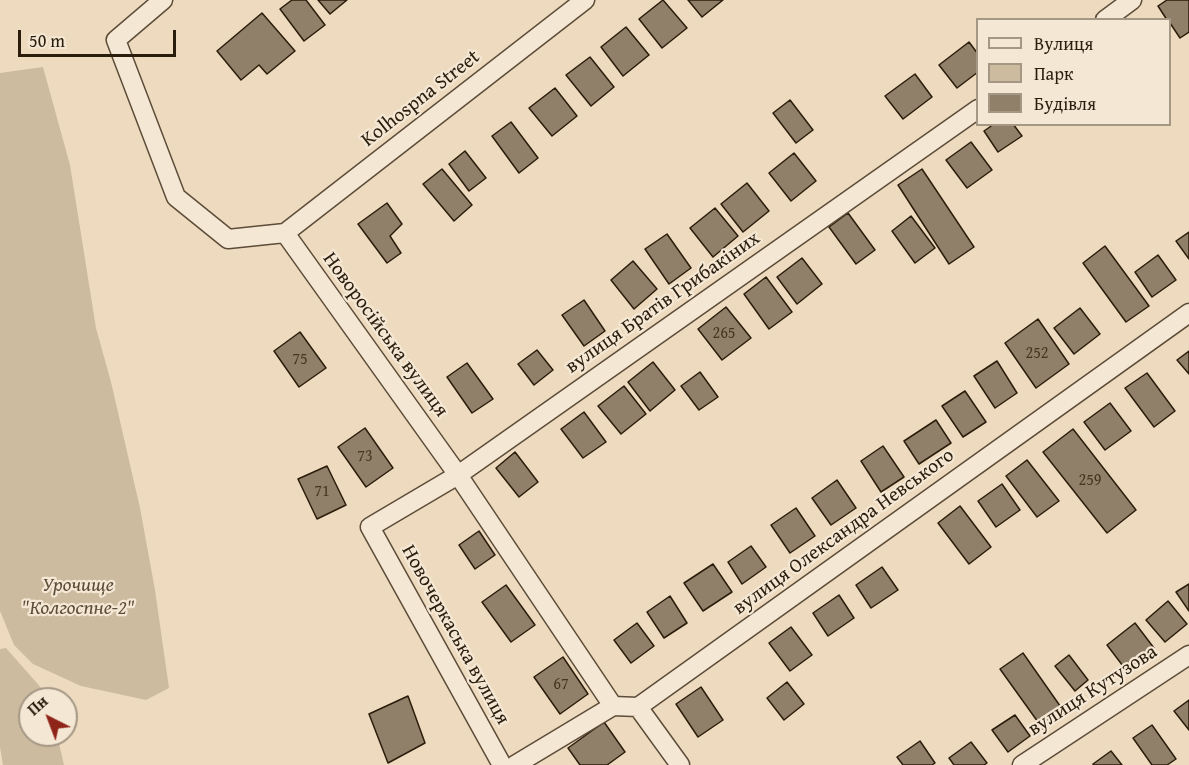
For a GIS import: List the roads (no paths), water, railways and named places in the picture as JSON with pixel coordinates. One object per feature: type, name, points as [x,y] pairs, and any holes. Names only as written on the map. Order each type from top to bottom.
[{"type":"street","points":[[163,0],[116,40],[176,197],[228,239],[285,233]]},
{"type":"street","name":"Kolhospna Street","points":[[285,233],[585,0]]},
{"type":"street","points":[[1108,18],[1132,0]]},
{"type":"street","name":"вулиця Братів Грибакіних","points":[[370,527],[458,475],[976,110]]},
{"type":"street","name":"Новоросійська вулиця","points":[[285,233],[458,475],[613,705]]},
{"type":"street","name":"вулиця Олександра Невського","points":[[638,706],[1189,313]]},
{"type":"street","name":"Новочеркаська вулиця","points":[[370,527],[502,765]]},
{"type":"street","name":"вулиця Кутузова","points":[[1022,765],[1189,655]]},
{"type":"street","points":[[515,765],[613,705],[638,706],[680,765]]},
{"type":"park label","name":"Урочище \"Колгоспне-2\"","points":[[78,598]]}]
